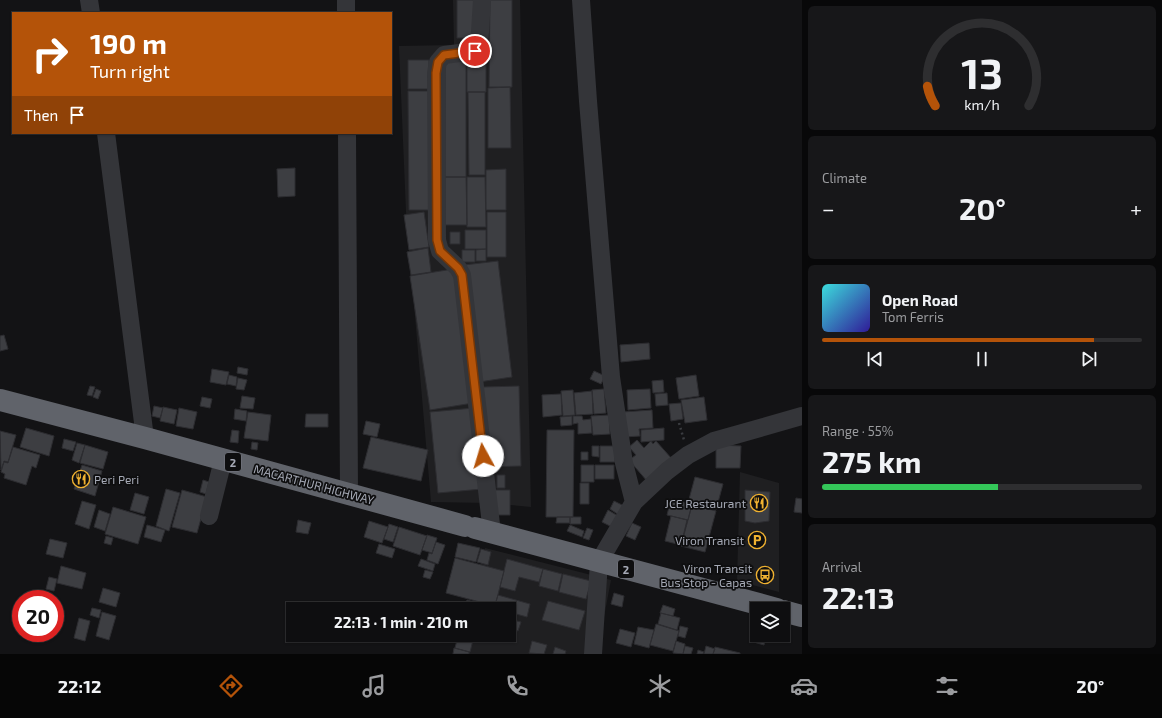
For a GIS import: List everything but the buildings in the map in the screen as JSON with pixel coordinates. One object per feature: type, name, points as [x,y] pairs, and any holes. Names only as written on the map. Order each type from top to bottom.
[{"type":"highway","name":"MACARTHUR HIGHWAY","points":[[0,400],[750,602]]},
{"type":"highway","points":[[790,613],[802,616]]},
{"type":"street","points":[[89,0],[91,12]]},
{"type":"street","points":[[346,0],[346,12]]},
{"type":"street","points":[[477,529],[462,275],[458,268],[440,251],[437,240],[436,73],[438,62],[444,55],[475,51],[479,48],[482,0]]},
{"type":"street","points":[[581,0],[611,377],[624,462],[634,502]]},
{"type":"street","points":[[106,134],[145,438]]},
{"type":"street","points":[[347,134],[349,494]]},
{"type":"street","points":[[593,654],[599,562],[634,502],[667,471],[688,455],[714,441],[802,416]]},
{"type":"street","points":[[209,516],[223,460]]},
{"type":"shaded area","points":[[453,0],[520,0],[531,507],[488,503],[431,502],[406,212],[399,46],[454,45]]},
{"type":"shaded area","points":[[740,472],[779,483],[779,592],[737,581]]},
{"type":"shaded area","points":[[485,548],[611,580],[597,654],[458,654],[461,642],[516,642],[516,602],[472,602]]},
{"type":"place","name":"Peri Peri","points":[[81,479]]},
{"type":"place","name":"JCE Restaurant","points":[[759,503]]},
{"type":"place","name":"Viron Transit","points":[[757,540]]},
{"type":"place","name":"Viron Transit Bus Stop - Capas","points":[[765,575]]},
{"type":"route","points":[[475,51],[444,55],[438,62],[436,73],[437,240],[440,251],[458,268],[462,275],[483,456]]}]
